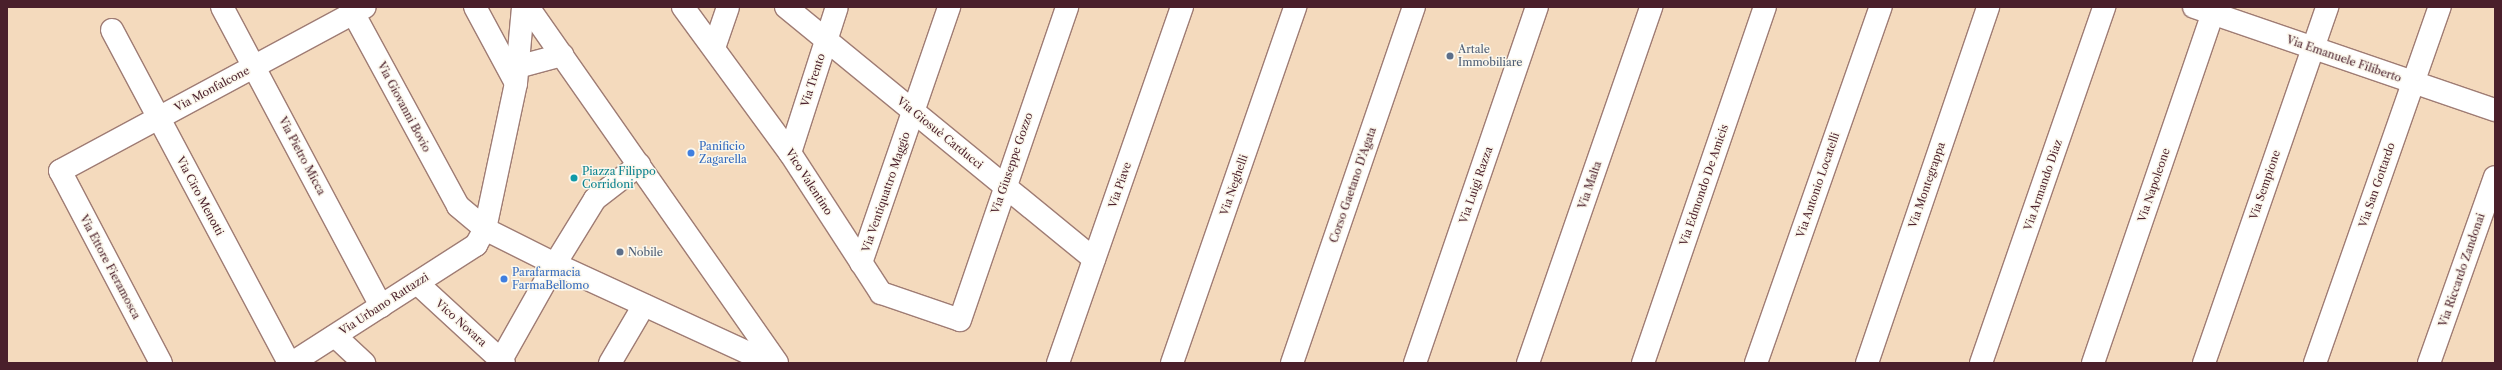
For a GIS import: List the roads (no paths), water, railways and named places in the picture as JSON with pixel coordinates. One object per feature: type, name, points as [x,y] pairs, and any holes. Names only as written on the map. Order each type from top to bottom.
[{"type":"street","name":"Via Pietro Micca","points":[[222,7],[381,306]]},
{"type":"street","points":[[475,7],[516,75]]},
{"type":"street","points":[[523,7],[516,75],[481,237],[555,264],[644,305],[731,355],[770,363]]},
{"type":"street","points":[[528,7],[778,363]]},
{"type":"street","name":"Vico Valentino","points":[[684,7],[790,153],[881,293],[960,320]]},
{"type":"street","points":[[714,48],[728,7]]},
{"type":"street","name":"Via Giosuè Carducci","points":[[786,7],[1094,258]]},
{"type":"street","name":"Via Trento","points":[[790,153],[837,7]]},
{"type":"street","name":"Via Ventiquattro Maggio","points":[[861,263],[949,7]]},
{"type":"street","name":"Via Giuseppe Gozzo","points":[[960,320],[1004,186],[1067,7]]},
{"type":"street","name":"Via Piave","points":[[1058,363],[1182,7]]},
{"type":"street","name":"Via Neghelli","points":[[1172,363],[1295,7]]},
{"type":"street","name":"Corso Gaetano D'Agata","points":[[1292,363],[1414,7]]},
{"type":"street","name":"Via Luigi Razza","points":[[1415,363],[1537,7]]},
{"type":"street","name":"Via Malta","points":[[1528,363],[1651,7]]},
{"type":"street","name":"Via Edmondo De Amicis","points":[[1643,363],[1766,7]]},
{"type":"street","name":"Via Antonio Locatelli","points":[[1756,363],[1881,7]]},
{"type":"street","name":"Via Montegrappa","points":[[1867,363],[1988,7]]},
{"type":"street","name":"Via Armando Diaz","points":[[1981,363],[2104,7]]},
{"type":"street","name":"Via Sempione","points":[[2204,363],[2327,7]]},
{"type":"street","name":"Via San Gottardo","points":[[2315,363],[2412,83],[2440,7]]},
{"type":"street","name":"Via Monfalcone","points":[[60,171],[254,67],[356,9]]},
{"type":"street","name":"Via Giovanni Bovio","points":[[356,9],[458,206],[481,237]]},
{"type":"street","name":"Via Emanuele Filiberto","points":[[2207,9],[2412,83],[2495,110]]},
{"type":"street","name":"Via Napoleone","points":[[2093,363],[2207,9]]},
{"type":"street","name":"Via Ciro Menotti","points":[[112,30],[289,363]]},
{"type":"street","points":[[516,75],[562,55]]},
{"type":"street","points":[[503,361],[555,264],[595,199],[639,165]]},
{"type":"street","name":"Via Ettore Fieramosca","points":[[60,171],[161,363]]},
{"type":"street","name":"Via Riccardo Zandonai","points":[[2429,363],[2495,177]]},
{"type":"street","name":"Via Urbano Rattazzi","points":[[292,363],[417,283],[481,237]]},
{"type":"street","name":"Vico Novara","points":[[417,283],[503,361]]},
{"type":"street","points":[[610,363],[644,305]]},
{"type":"street","points":[[731,355],[747,319]]},
{"type":"street","points":[[335,336],[364,363]]},
{"type":"place","name":"Artale Immobiliare","points":[[1450,56]]},
{"type":"place","name":"Panificio Zagarella","points":[[691,153]]},
{"type":"place","name":"Piazza Filippo Corridoni","points":[[574,178]]},
{"type":"place","name":"Nobile","points":[[620,252]]},
{"type":"place","name":"Parafarmacia FarmaBellomo","points":[[504,279]]}]
